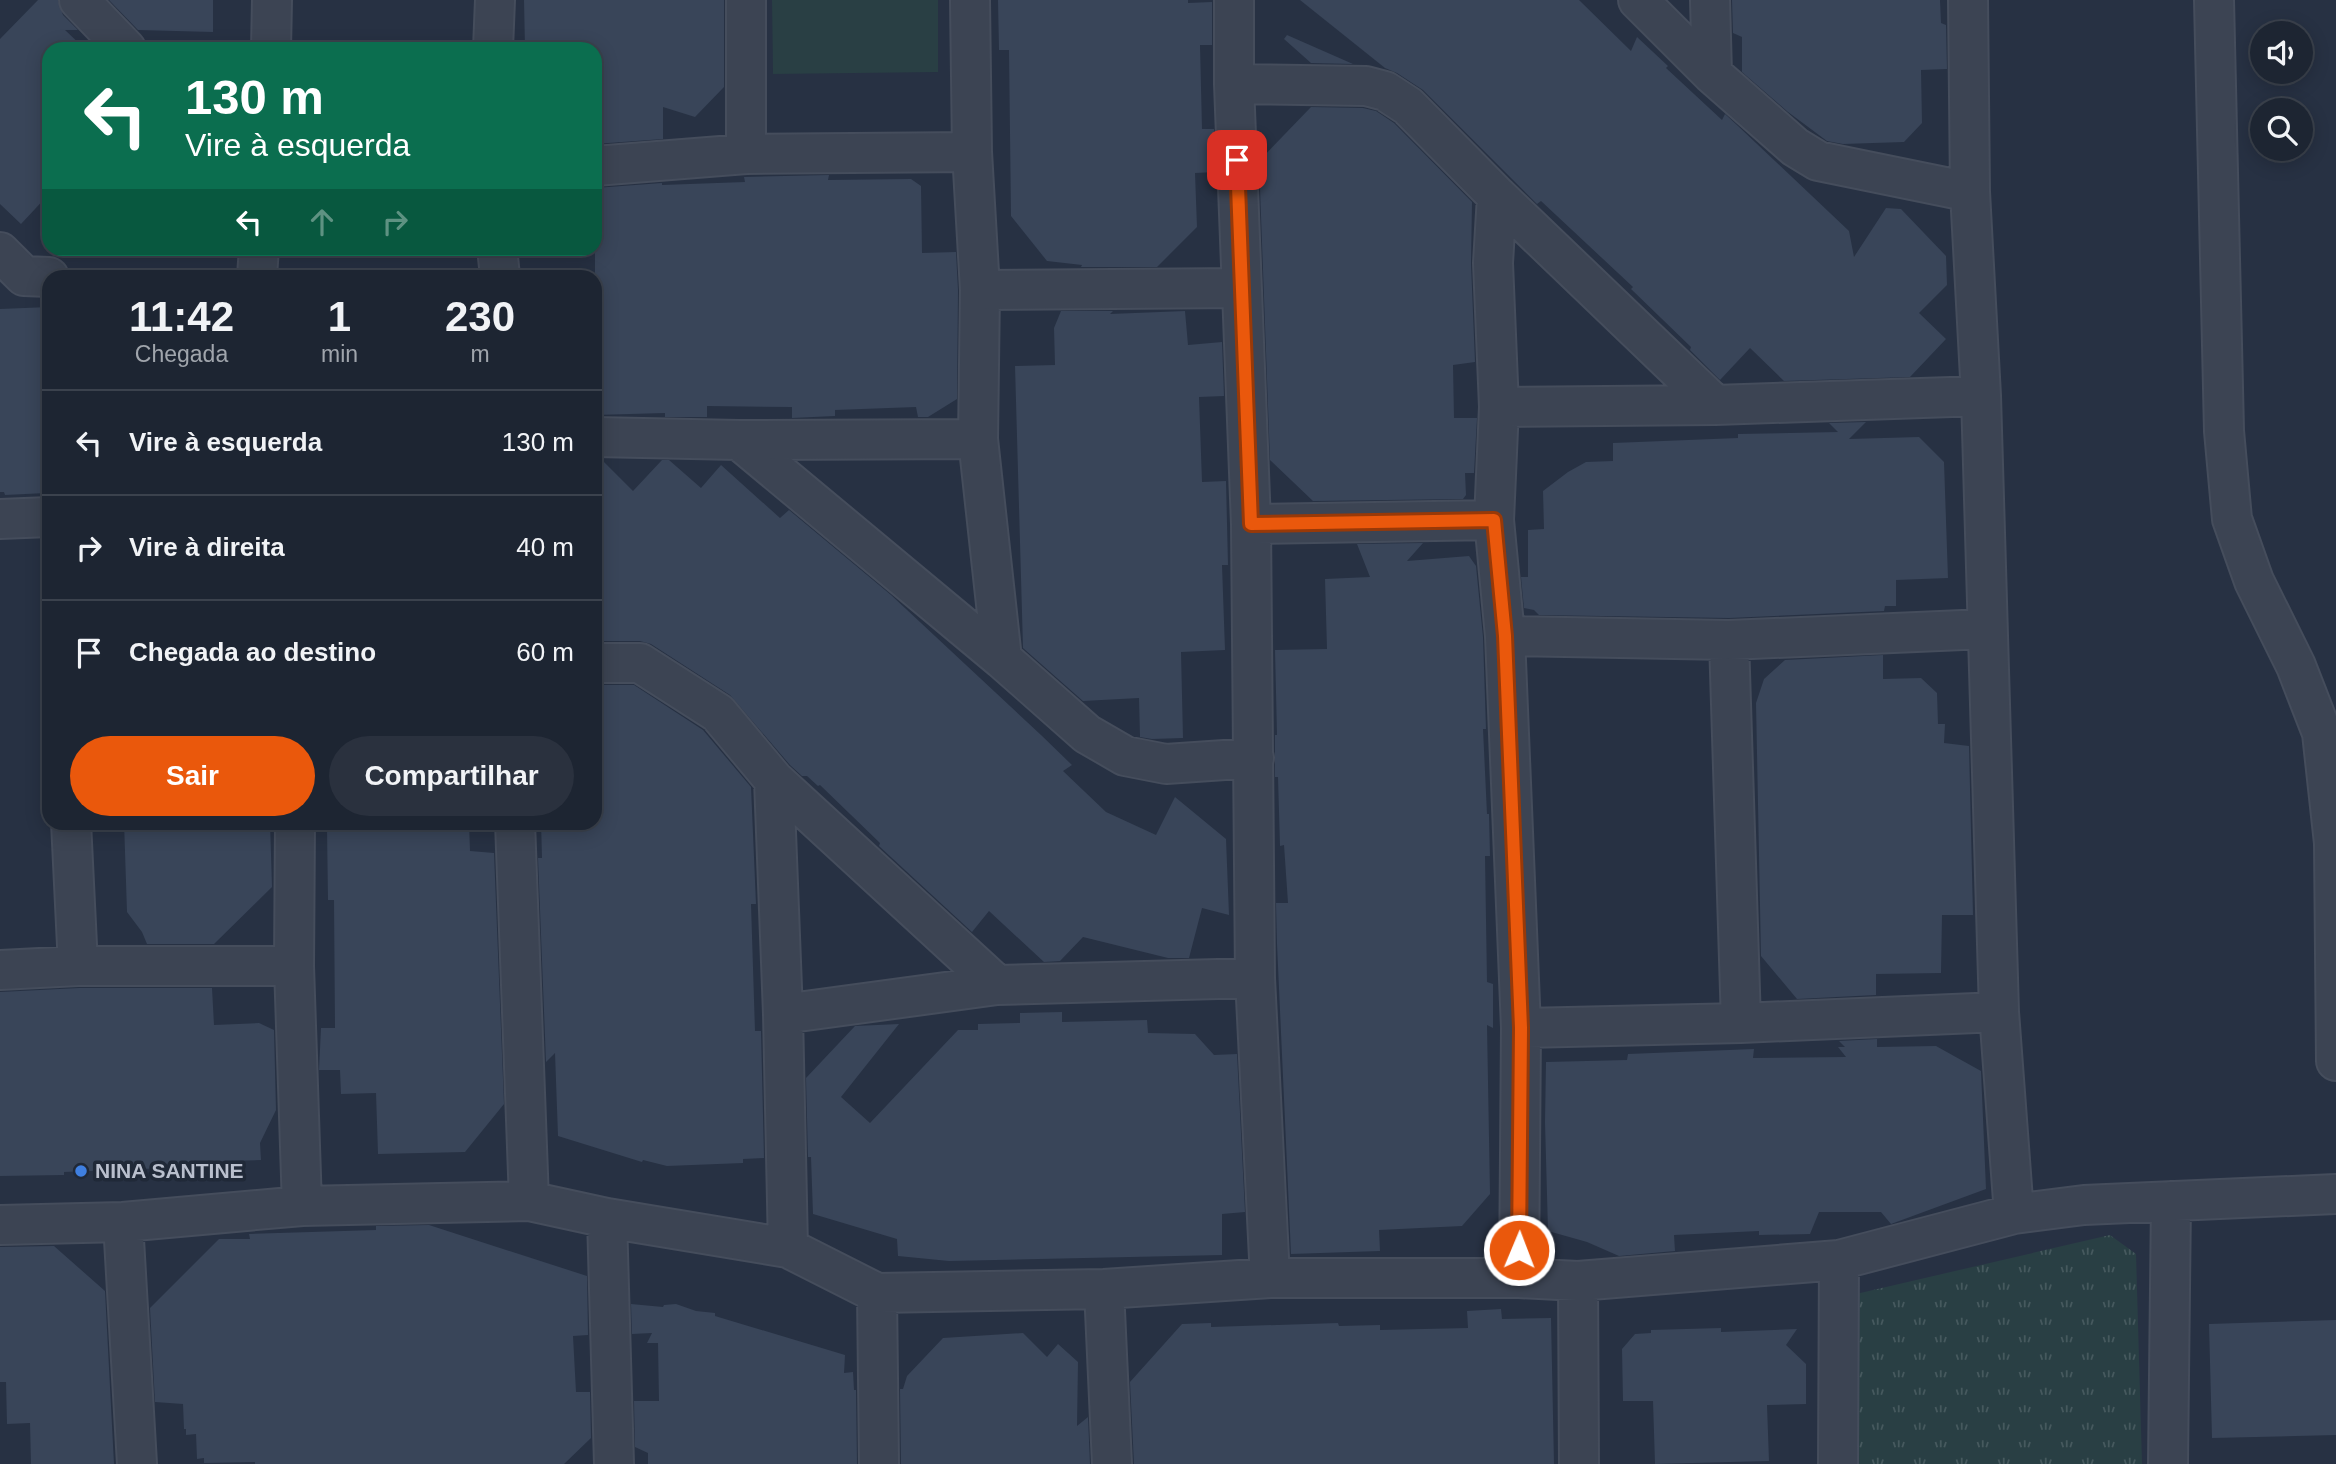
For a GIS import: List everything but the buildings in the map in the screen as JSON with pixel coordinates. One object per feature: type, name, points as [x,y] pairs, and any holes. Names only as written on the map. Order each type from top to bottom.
[{"type":"street","points":[[79,0],[119,42]]},
{"type":"street","points":[[271,42],[272,0]]},
{"type":"street","points":[[492,42],[495,0]]},
{"type":"street","points":[[746,0],[746,154]]},
{"type":"street","points":[[970,0],[972,152],[980,290],[978,439],[1002,659]]},
{"type":"street","points":[[1234,0],[1234,84],[1251,524],[1255,978],[1270,1278]]},
{"type":"street","points":[[1637,0],[1712,74],[1795,147],[1818,161],[1970,192]]},
{"type":"street","points":[[1710,0],[1712,74]]},
{"type":"street","points":[[1968,0],[1970,192],[1981,396],[1999,1012],[2014,1214]]},
{"type":"street","points":[[2214,0],[2224,431],[2232,519],[2254,581],[2296,666],[2322,733],[2334,843],[2336,1061]]},
{"type":"street","points":[[1234,84],[1366,86],[1385,91],[1408,106],[1715,405]]},
{"type":"street","points":[[602,165],[746,154],[972,152]]},
{"type":"street","points":[[1497,195],[1493,263],[1499,407],[1494,520],[1505,636],[1521,1028],[1519,1278]]},
{"type":"street","points":[[980,290],[1241,288]]},
{"type":"street","points":[[1499,407],[1715,405],[1981,396]]},
{"type":"street","points":[[602,437],[739,440],[978,439]]},
{"type":"street","points":[[739,440],[1002,659],[1087,734],[1125,756],[1166,764],[1254,758]]},
{"type":"street","points":[[0,519],[42,517]]},
{"type":"street","points":[[1251,524],[1494,520]]},
{"type":"street","points":[[1505,636],[1729,640],[1986,629]]},
{"type":"street","points":[[1729,640],[1741,1023]]},
{"type":"street","points":[[602,663],[640,663],[718,713],[774,780],[997,985]]},
{"type":"street","points":[[774,780],[788,1248]]},
{"type":"street","points":[[71,830],[78,966]]},
{"type":"street","points":[[295,830],[294,966],[302,1206]]},
{"type":"street","points":[[515,830],[529,1201]]},
{"type":"street","points":[[0,971],[78,966],[294,966]]},
{"type":"street","points":[[783,1014],[997,985],[1255,978]]},
{"type":"street","points":[[1521,1028],[1741,1023],[1999,1012]]},
{"type":"street","points":[[0,1225],[123,1222],[302,1206],[529,1201],[607,1218],[788,1248],[877,1293],[1104,1289],[1270,1278],[1519,1278],[1578,1281],[1839,1260],[2014,1214],[2084,1205],[2336,1194]]},
{"type":"street","points":[[2168,1464],[2171,1200]]},
{"type":"street","points":[[607,1218],[614,1464]]},
{"type":"street","points":[[123,1222],[137,1464]]},
{"type":"street","points":[[1838,1464],[1839,1260]]},
{"type":"street","points":[[1578,1281],[1579,1464]]},
{"type":"street","points":[[1104,1289],[1112,1464]]},
{"type":"street","points":[[877,1293],[879,1464]]},
{"type":"green space","points":[[772,0],[938,0],[938,72],[773,74]]},
{"type":"green space","points":[[2110,1235],[2136,1254],[2142,1464],[1859,1464],[1856,1294]]},
{"type":"place","name":"NINA SANTINE","points":[[81,1171]]},
{"type":"route","points":[[1237,160],[1251,524],[1494,520],[1505,636],[1521,1028],[1519,1250]]}]
